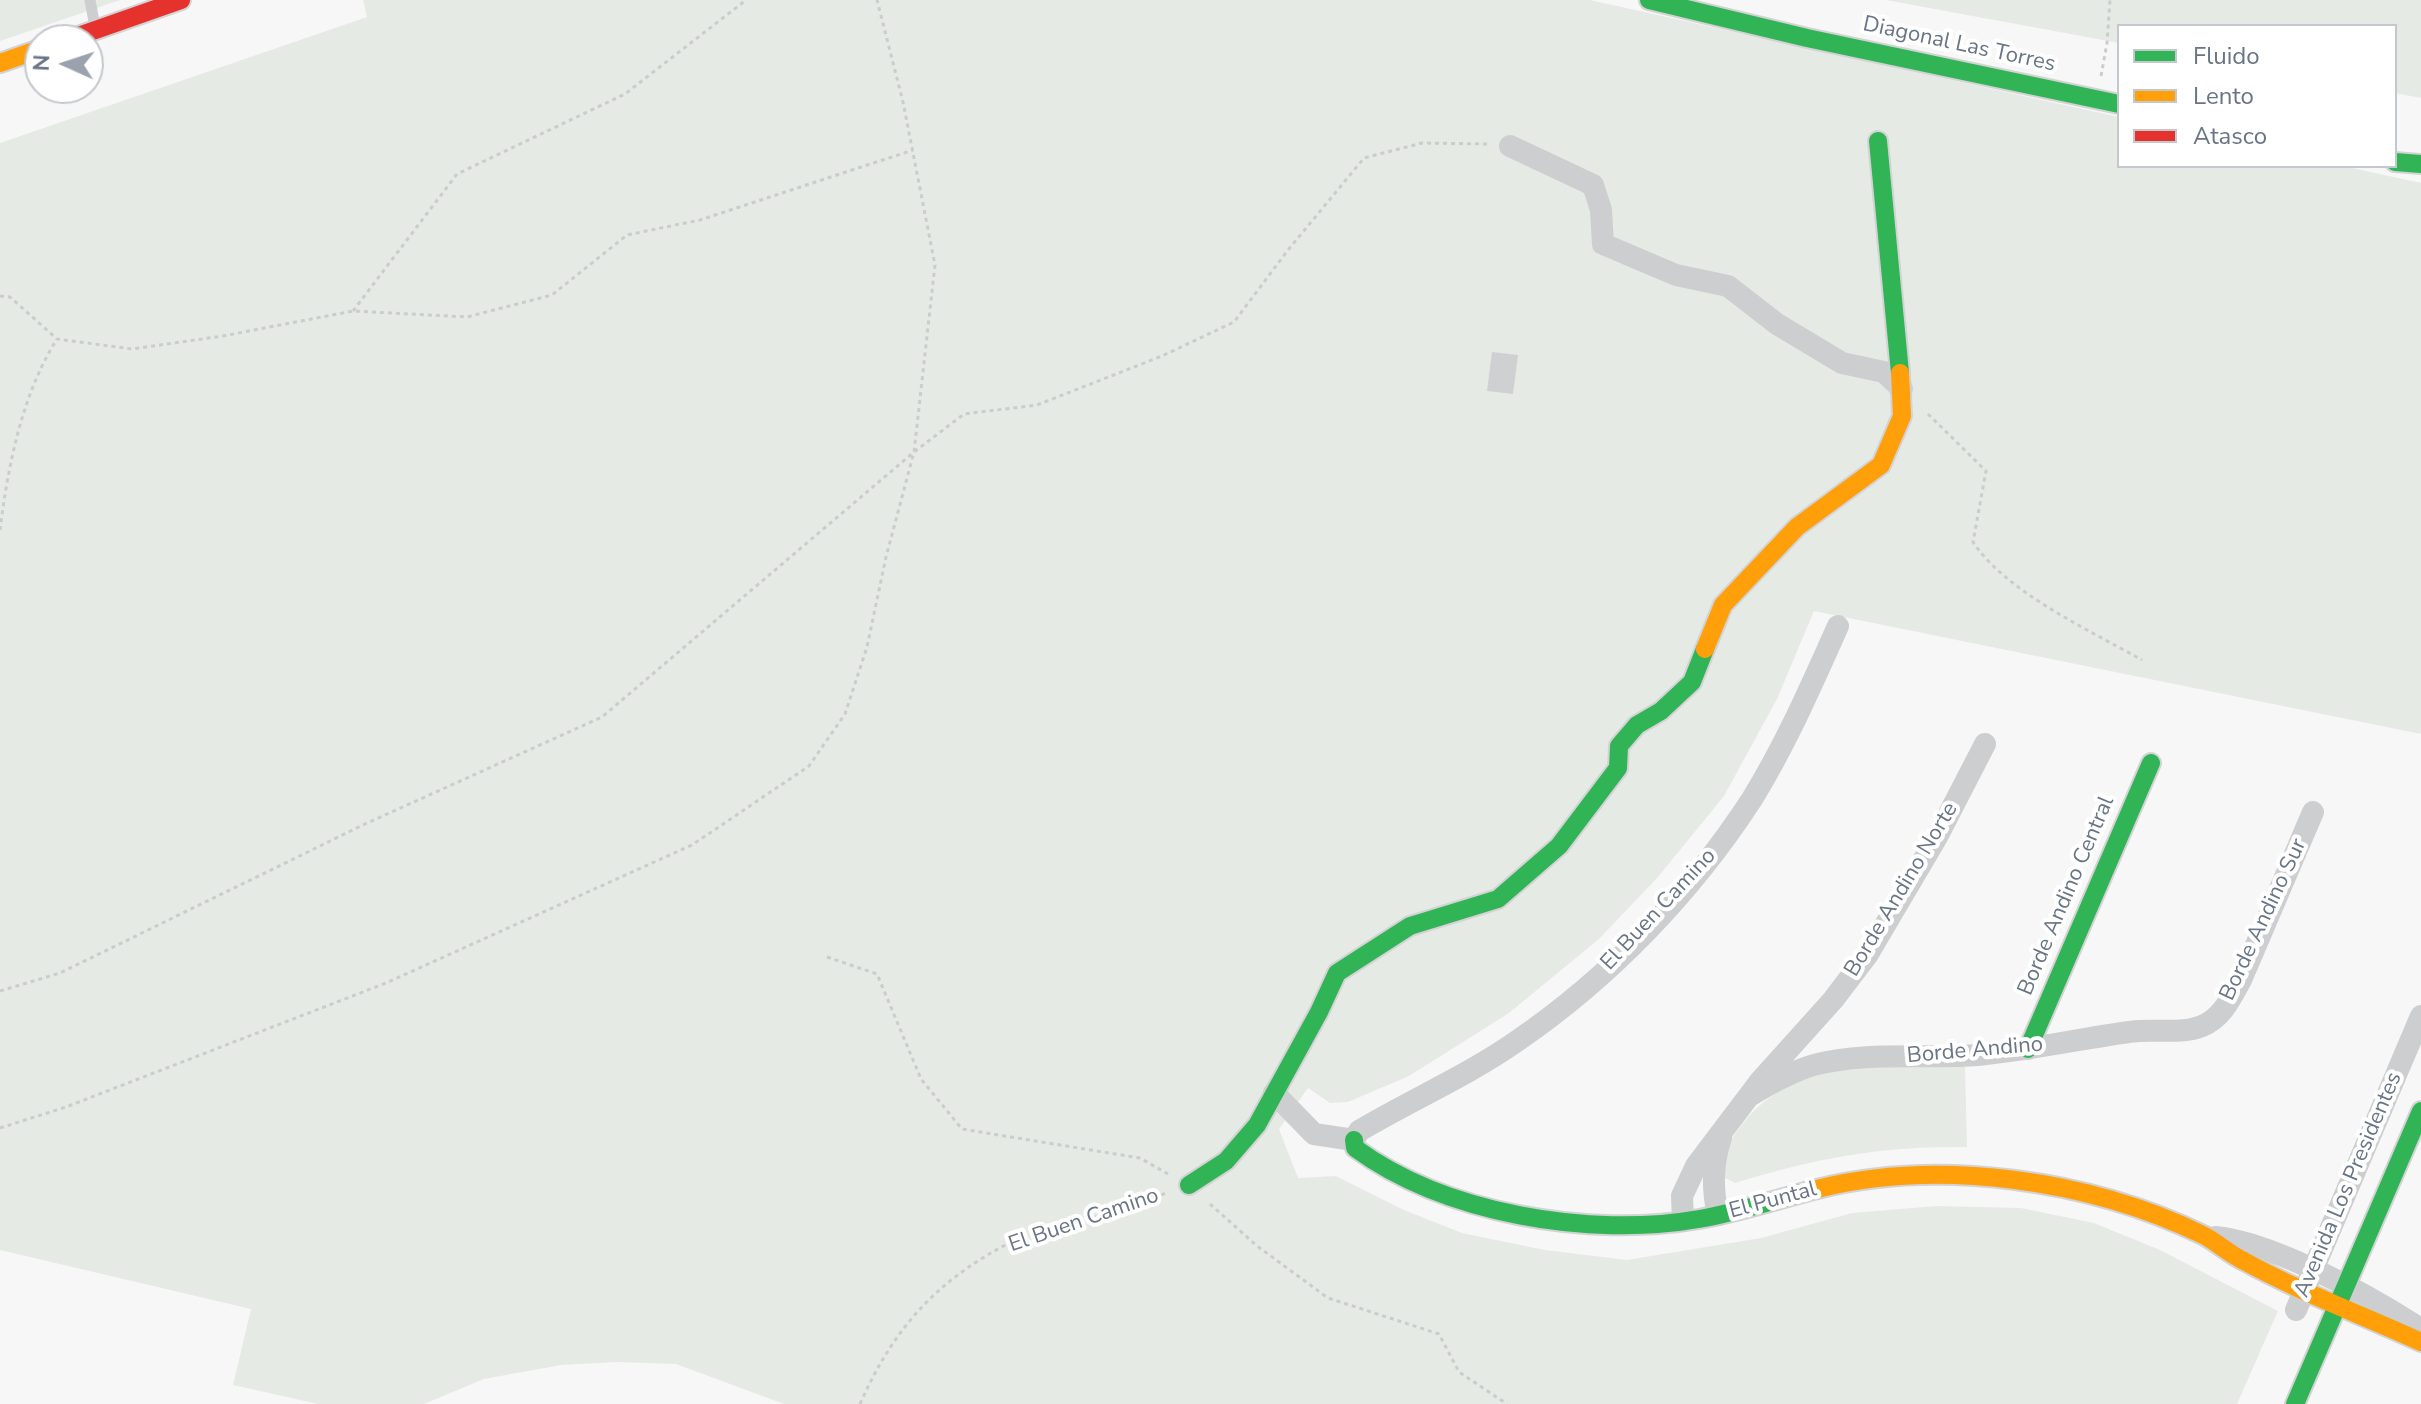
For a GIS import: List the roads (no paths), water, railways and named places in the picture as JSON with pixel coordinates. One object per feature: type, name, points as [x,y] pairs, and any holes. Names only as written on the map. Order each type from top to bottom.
[{"type":"street","points":[[104,26],[137,8],[181,0]]},
{"type":"street","name":"Diagonal Las Torres","points":[[1649,0],[1807,38],[2117,104]]},
{"type":"street","points":[[0,63],[24,55]]},
{"type":"street","points":[[1189,1185],[1226,1161],[1257,1125],[1337,973],[1410,926],[1498,899],[1559,846],[1618,768],[1619,746],[1637,725],[1661,711],[1692,682],[1723,605],[1797,527],[1881,465],[1902,416],[1902,389],[1878,141]]},
{"type":"street","points":[[1510,146],[1593,185],[1601,210],[1603,244],[1676,275],[1728,286],[1777,324],[1842,363],[1884,372],[1902,389]]},
{"type":"street","points":[[2397,162],[2421,164]]},
{"type":"street","name":"El Buen Camino","points":[[1354,1140],[1359,1131],[1436,1092],[1526,1035],[1581,992],[1653,924],[1713,854],[1752,798],[1804,701],[1838,626]]},
{"type":"street","name":"Borde Andino Norte","points":[[1725,1130],[1748,1097],[1868,954],[1931,849],[1985,744]]},
{"type":"street","name":"Borde Andino Central","points":[[2028,1049],[2151,763]]},
{"type":"street","name":"Borde Andino Sur","points":[[2208,1023],[2229,1001],[2241,980],[2313,812]]},
{"type":"street","name":"Avenida Los Presidentes","points":[[2304,1290],[2421,1016]]},
{"type":"street","name":"Borde Andino","points":[[1748,1097],[1796,1071],[1825,1062],[1947,1057],[2028,1049],[2135,1031],[2187,1030],[2208,1023]]},
{"type":"street","points":[[1808,1028],[1809,1048],[1825,1062]]},
{"type":"street","points":[[1274,1093],[1314,1134],[1354,1140]]},
{"type":"street","name":"Avenida Los Presidentes","points":[[2295,1404],[2421,1111]]},
{"type":"street","points":[[1718,1215],[1714,1169],[1725,1130]]},
{"type":"street","points":[[1683,1221],[1682,1196],[1688,1182],[1709,1146],[1725,1130]]},
{"type":"street","name":"El Puntal","points":[[1354,1140],[1355,1148],[1363,1155],[1403,1177],[1458,1199],[1502,1212],[1598,1225],[1683,1221],[1859,1181],[1910,1176],[1983,1176],[2030,1180],[2079,1190],[2141,1209],[2205,1236],[2251,1245],[2304,1290],[2342,1296],[2421,1330]]},
{"type":"street","name":"El Puntal","points":[[2342,1296],[2421,1342]]},
{"type":"lane","points":[[90,0],[95,24]]}]
